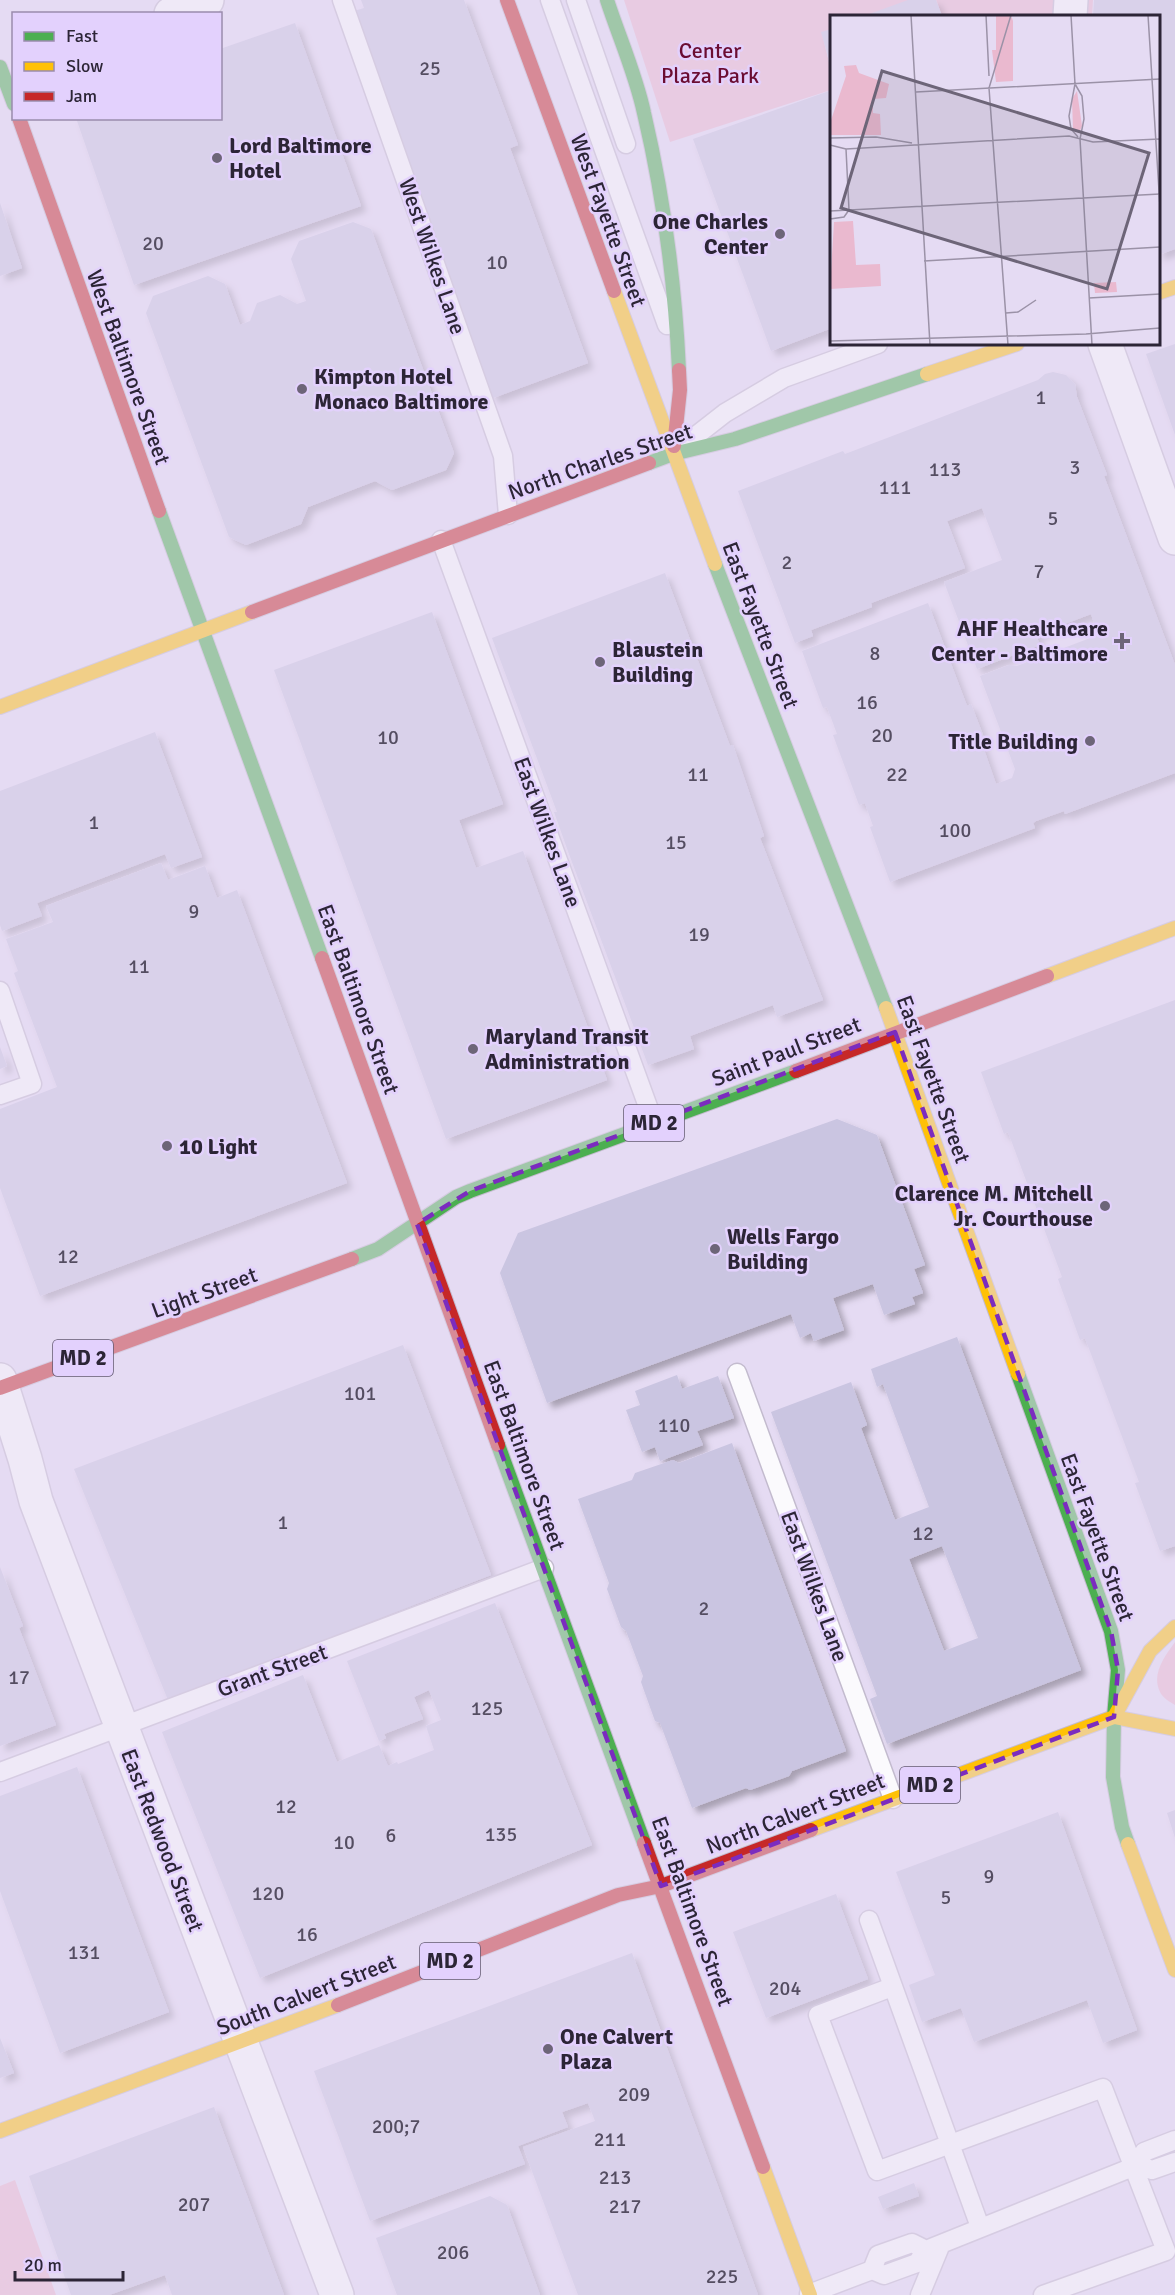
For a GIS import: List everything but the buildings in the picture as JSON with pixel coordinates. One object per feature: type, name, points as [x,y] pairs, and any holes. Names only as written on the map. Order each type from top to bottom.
[{"type":"main road","name":"West Fayette Street","points":[[507,0],[673,454]]},
{"type":"main road","points":[[607,0],[644,111],[669,244],[676,305],[680,390],[673,454]]},
{"type":"main road","name":"West Baltimore Street","points":[[19,120],[201,630]]},
{"type":"main road","points":[[1160,292],[1175,287]]},
{"type":"main road","name":"North Charles Street","points":[[0,707],[673,454],[735,439],[1014,345]]},
{"type":"main road","name":"East Fayette Street","points":[[673,454],[895,1032],[1111,1631],[1118,1670],[1114,1717],[1113,1777],[1122,1827],[1175,1970]]},
{"type":"main road","name":"East Baltimore Street","points":[[201,630],[810,2294]]},
{"type":"main road","name":"Saint Paul Street","points":[[417,1224],[456,1197],[470,1191],[1175,928]]},
{"type":"main road","name":"Light Street","points":[[1,1385],[378,1249],[417,1224]]},
{"type":"main road","points":[[1175,1627],[1150,1651],[1114,1717],[1175,1729]]},
{"type":"main road","name":"North Calvert Street","points":[[661,1886],[1114,1717]]},
{"type":"main road","name":"South Calvert Street","points":[[0,2131],[240,2042],[618,1895],[661,1886]]},
{"type":"street","points":[[176,12],[207,0]]},
{"type":"street","points":[[1070,15],[1071,0]]},
{"type":"street","points":[[1105,345],[1175,538]]},
{"type":"street","name":"East Redwood Street","points":[[1,1385],[36,1501],[337,2295]]},
{"type":"lane","name":"West Wilkes Lane","points":[[342,0],[503,456],[508,515]]},
{"type":"lane","points":[[550,0],[679,358]]},
{"type":"lane","points":[[576,0],[626,144]]},
{"type":"lane","points":[[673,454],[724,413],[784,378],[875,345]]},
{"type":"lane","name":"East Wilkes Lane","points":[[441,540],[654,1123]]},
{"type":"lane","points":[[0,991],[32,1084],[0,1095]]},
{"type":"lane","name":"East Wilkes Lane","points":[[737,1373],[893,1798]]},
{"type":"lane","name":"Grant Street","points":[[0,1772],[544,1568]]},
{"type":"lane","points":[[869,1920],[980,2227]]},
{"type":"lane","points":[[892,1987],[818,2015],[877,2171],[1103,2088],[1166,2251],[1043,2295]]},
{"type":"lane","points":[[1135,2166],[1144,2152],[1175,2140]]},
{"type":"lane","points":[[810,2294],[872,2270],[884,2275],[917,2263],[933,2247],[1135,2166],[1152,2170],[1175,2162]]},
{"type":"lane","points":[[920,2295],[933,2247]]},
{"type":"highlighted area","points":[[895,1032],[1111,1631],[1118,1670],[1114,1717],[661,1886],[417,1224],[470,1191]]},
{"type":"green space","name":"Center Plaza Park","points":[[624,0],[916,0],[871,15],[830,15],[830,29],[822,33],[830,67],[830,90],[670,142]]},
{"type":"green space","points":[[936,0],[1093,0],[1092,15],[942,15]]},
{"type":"green space","points":[[1175,1642],[1175,1705],[1161,1694],[1157,1679],[1160,1666]]},
{"type":"green space","points":[[15,2180],[56,2295],[0,2295],[0,2186]]},
{"type":"traffic: fast","points":[[607,0],[641,99],[651,145],[663,209],[671,273],[679,370]]},
{"type":"traffic: fast","points":[[0,67],[12,99]]},
{"type":"traffic: fast","points":[[649,463],[673,454],[735,439],[927,374]]},
{"type":"traffic: fast","points":[[159,511],[322,958]]},
{"type":"traffic: fast","points":[[715,564],[886,1008]]},
{"type":"traffic: fast","points":[[352,1259],[378,1249],[456,1197],[470,1191],[796,1071]]},
{"type":"traffic: fast","points":[[1018,1374],[1111,1631],[1118,1670],[1114,1717],[1113,1777],[1122,1827],[1128,1844]]},
{"type":"traffic: fast","points":[[498,1445],[644,1843]]},
{"type":"traffic: slow","points":[[1160,292],[1175,287]]},
{"type":"traffic: slow","points":[[614,291],[715,564]]},
{"type":"traffic: slow","points":[[927,374],[1014,345]]},
{"type":"traffic: slow","points":[[0,707],[252,612]]},
{"type":"traffic: slow","points":[[1047,976],[1175,928]]},
{"type":"traffic: slow","points":[[886,1008],[1018,1374]]},
{"type":"traffic: slow","points":[[1114,1717],[1150,1651],[1175,1627]]},
{"type":"traffic: slow","points":[[811,1830],[1114,1717],[1175,1729]]},
{"type":"traffic: slow","points":[[1128,1844],[1175,1970]]},
{"type":"traffic: slow","points":[[0,2131],[338,2005]]},
{"type":"traffic: slow","points":[[763,2167],[810,2295]]},
{"type":"traffic: jam","points":[[507,0],[614,291]]},
{"type":"traffic: jam","points":[[20,120],[159,511]]},
{"type":"traffic: jam","points":[[674,446],[680,390],[679,370]]},
{"type":"traffic: jam","points":[[252,612],[649,463]]},
{"type":"traffic: jam","points":[[322,958],[498,1445]]},
{"type":"traffic: jam","points":[[796,1071],[1047,976]]},
{"type":"traffic: jam","points":[[0,1388],[352,1259]]},
{"type":"traffic: jam","points":[[338,2005],[618,1895],[661,1886],[811,1830]]},
{"type":"traffic: jam","points":[[644,1843],[763,2167]]},
{"type":"place","name":"Lord Baltimore Hotel","points":[[217,158]]},
{"type":"place","name":"One Charles Center","points":[[780,234]]},
{"type":"place","name":"Kimpton Hotel Monaco Baltimore","points":[[302,389]]},
{"type":"place","name":"AHF Healthcare Center - Baltimore","points":[[1122,641]]},
{"type":"place","name":"Blaustein Building","points":[[600,662]]},
{"type":"place","name":"Title Building","points":[[1090,741]]},
{"type":"place","name":"Maryland Transit Administration","points":[[473,1049]]},
{"type":"place","name":"10 Light","points":[[167,1146]]},
{"type":"place","name":"Clarence M. Mitchell Jr. Courthouse","points":[[1105,1206]]},
{"type":"place","name":"Wells Fargo Building","points":[[715,1249]]},
{"type":"place","name":"One Calvert Plaza","points":[[548,2049]]}]
